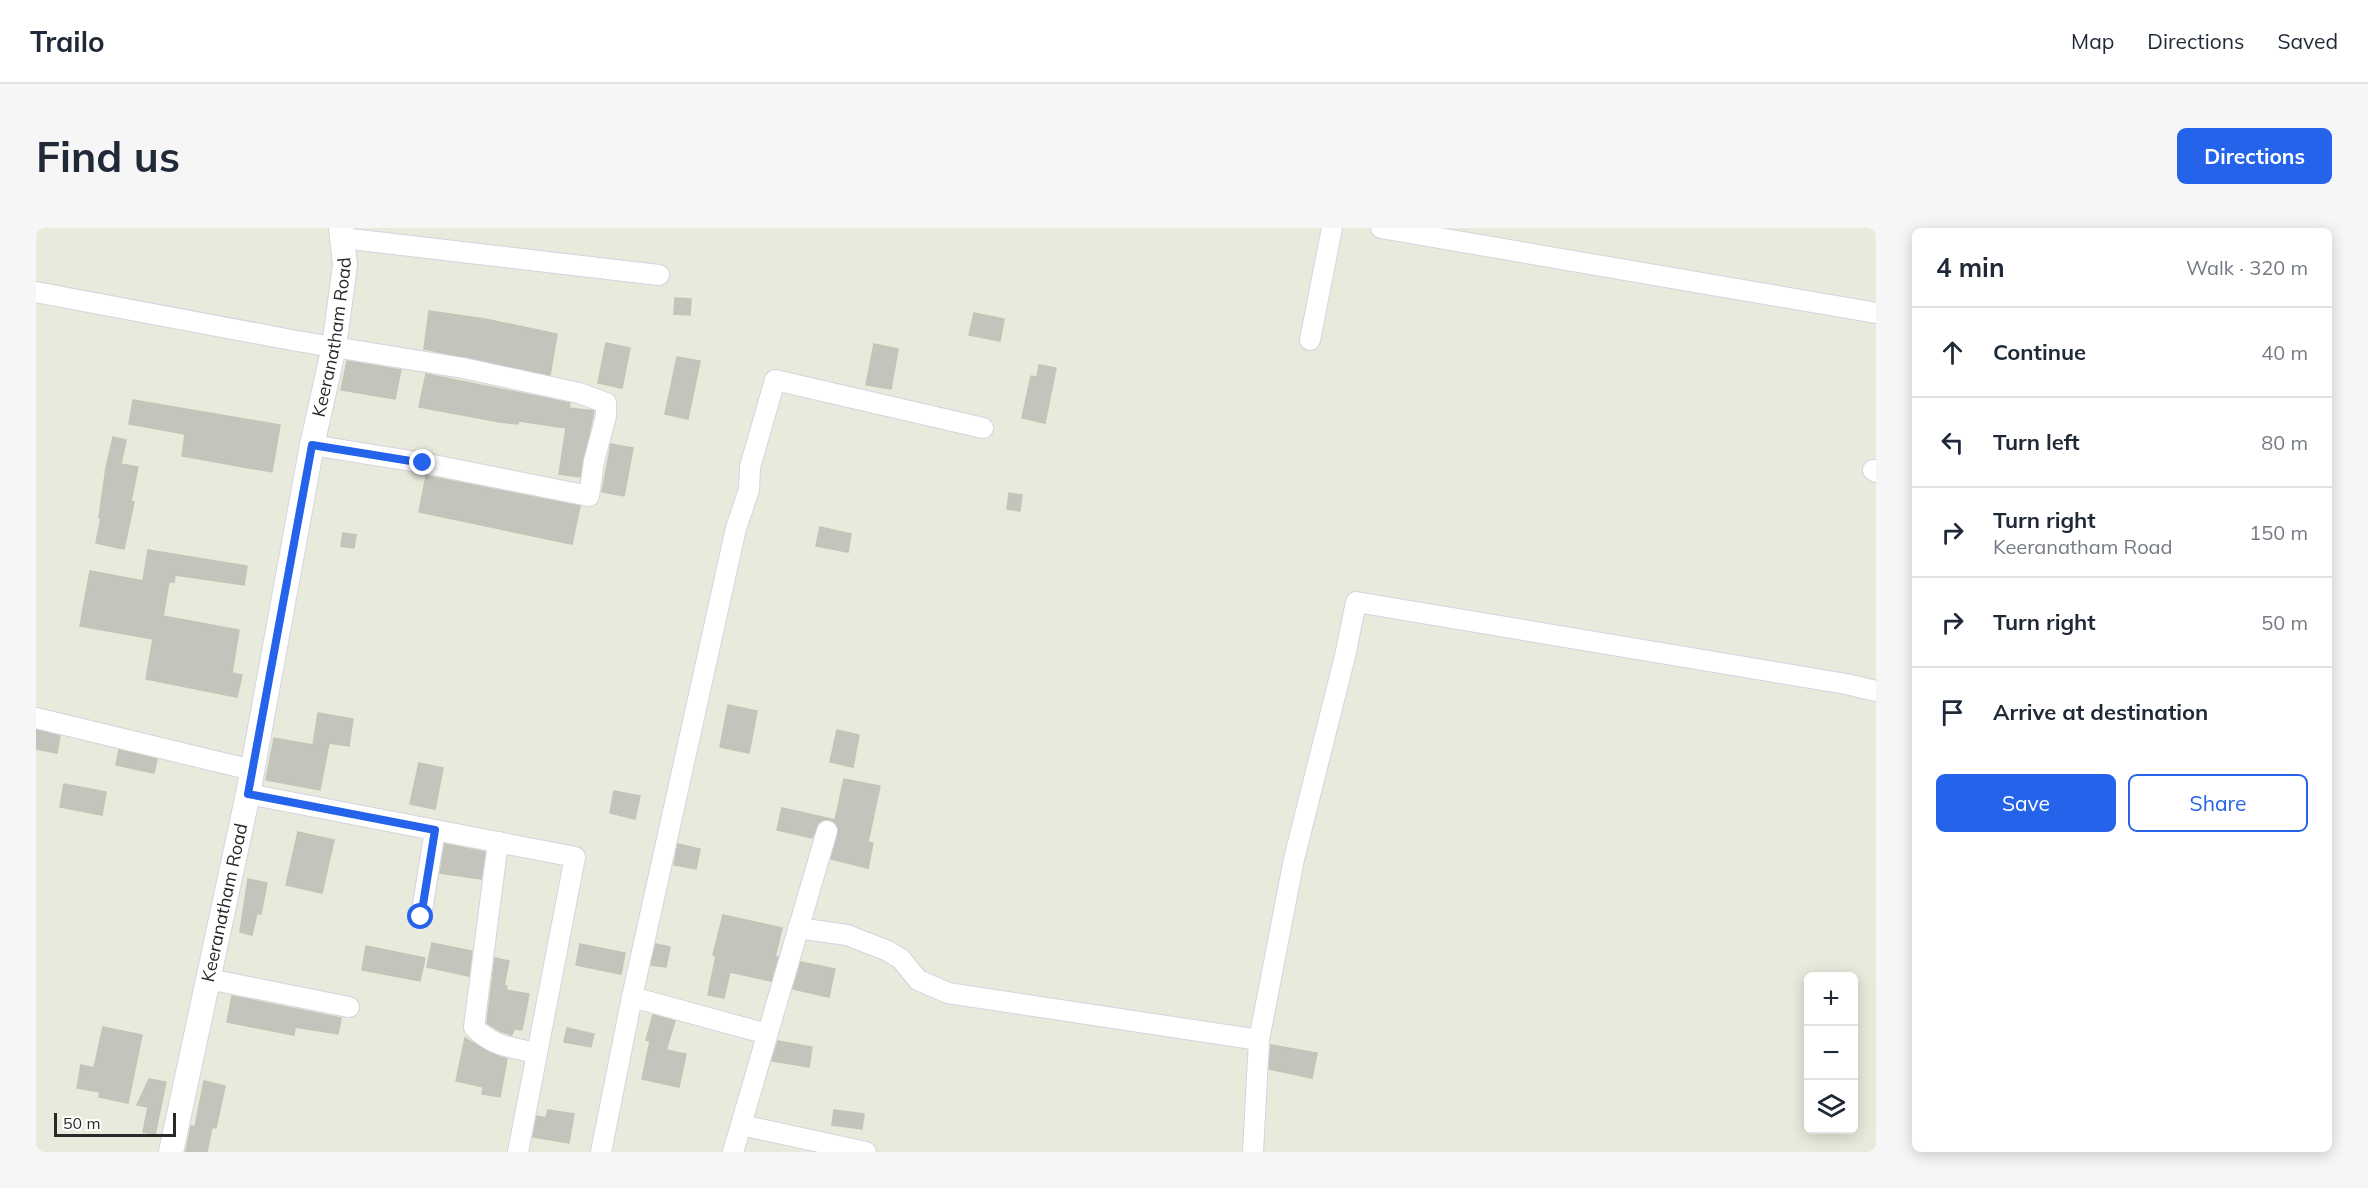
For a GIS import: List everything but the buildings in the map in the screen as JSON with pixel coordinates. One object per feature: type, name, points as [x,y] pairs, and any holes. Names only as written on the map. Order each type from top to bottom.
[{"type":"street","points":[[1310,340],[1332,228]]},
{"type":"street","points":[[1381,228],[1876,313]]},
{"type":"street","points":[[342,233],[659,275]]},
{"type":"street","name":"Keeranatham Road","points":[[171,1152],[248,794],[312,445],[334,347],[345,265],[342,233]]},
{"type":"street","points":[[36,292],[334,347],[463,368],[579,393],[606,403],[606,416],[594,461],[589,496],[423,463],[312,445]]},
{"type":"street","points":[[601,1152],[632,997],[736,528],[749,490],[750,467],[775,380],[983,428]]},
{"type":"street","points":[[1253,1152],[1259,1040],[1293,858],[1345,656],[1356,602],[1846,684],[1876,691]]},
{"type":"street","points":[[36,718],[252,770]]},
{"type":"street","points":[[248,794],[575,857],[518,1152]]},
{"type":"street","points":[[421,917],[435,830]]},
{"type":"street","points":[[733,1152],[827,831]]},
{"type":"street","points":[[498,842],[474,1027],[482,1036],[493,1042],[537,1053]]},
{"type":"street","points":[[798,928],[847,935],[888,951],[901,959],[918,980],[948,993],[1259,1040]]},
{"type":"street","points":[[208,980],[349,1007]]},
{"type":"street","points":[[632,997],[767,1034]]},
{"type":"street","points":[[741,1125],[866,1152]]},
{"type":"route","points":[[421,917],[435,830],[248,794],[312,445],[423,463]]}]
